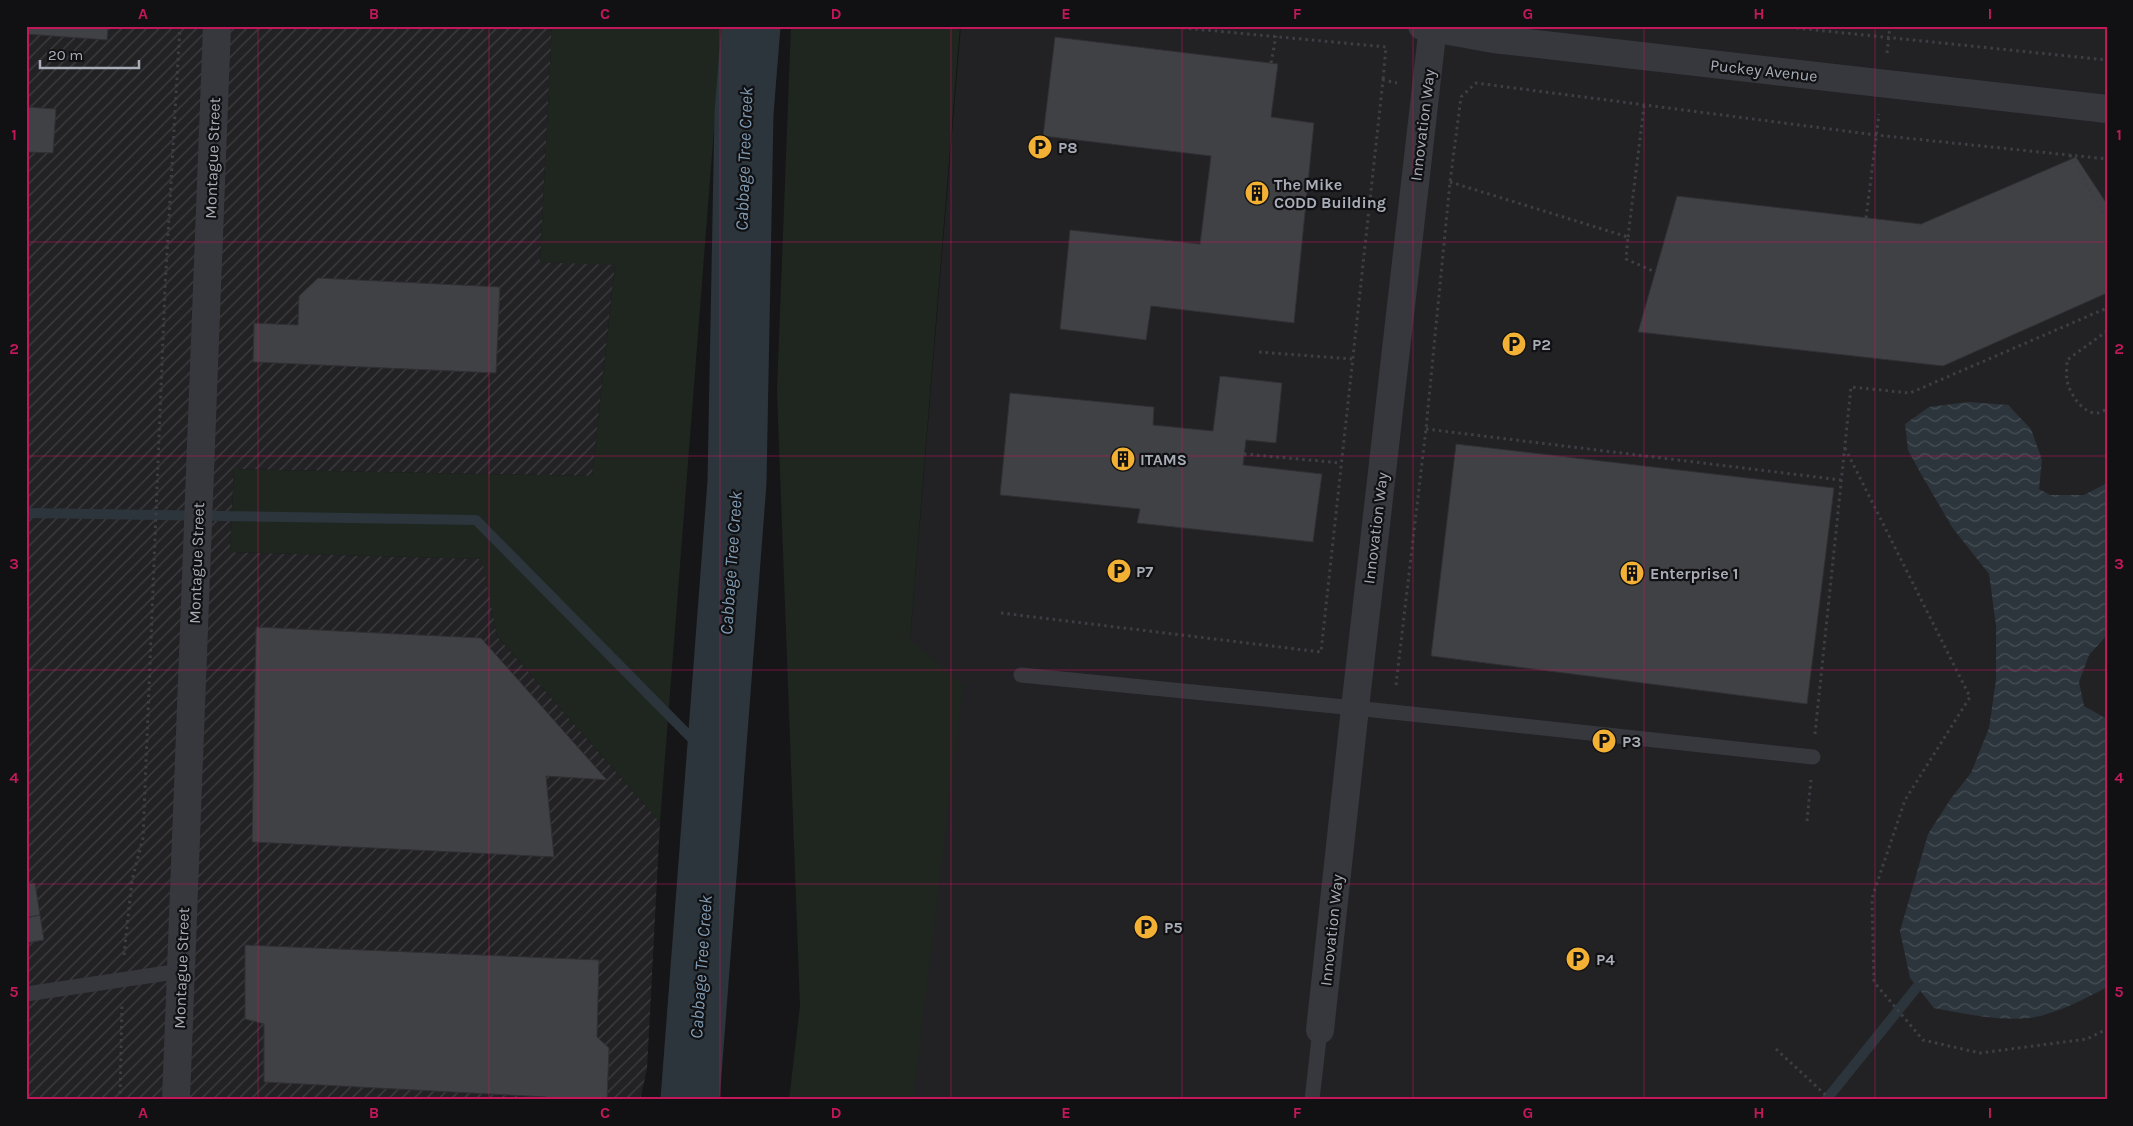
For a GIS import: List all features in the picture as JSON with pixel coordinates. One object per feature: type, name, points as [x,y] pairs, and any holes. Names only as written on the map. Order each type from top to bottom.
[{"type":"street","name":"Montague Street","points":[[176,1100],[217,26]]},
{"type":"street","name":"Puckey Avenue","points":[[1429,27],[1493,39],[2107,109]]},
{"type":"street","name":"Innovation Way","points":[[1320,1030],[1426,90],[1429,27]]},
{"type":"lane","points":[[1021,675],[1355,708],[1813,757]]},
{"type":"lane","points":[[26,994],[181,971]]},
{"type":"lane","points":[[1312,1100],[1320,1030]]},
{"type":"path","points":[[120,1100],[122,980],[132,880],[143,838],[167,252],[180,26]]},
{"type":"path","points":[[1001,613],[1321,652],[1386,47],[1163,26]]},
{"type":"path","points":[[1777,26],[1888,39],[2107,60]]},
{"type":"path","points":[[1866,218],[1890,26]]},
{"type":"path","points":[[1271,63],[1276,36]]},
{"type":"path","points":[[1383,80],[1461,97]]},
{"type":"path","points":[[1396,685],[1426,428],[1450,182],[1461,97],[1476,83],[1876,135],[2107,159]]},
{"type":"path","points":[[1644,106],[1626,259],[1655,272]]},
{"type":"path","points":[[2070,154],[2107,220]]},
{"type":"path","points":[[1450,182],[1628,238]]},
{"type":"path","points":[[1807,821],[1851,387],[1910,392],[2107,308]]},
{"type":"path","points":[[2107,331],[2068,360],[2067,380],[2073,396],[2083,408],[2094,413],[2104,411],[2107,408]]},
{"type":"path","points":[[1259,352],[1352,359]]},
{"type":"path","points":[[1426,428],[1841,480]]},
{"type":"path","points":[[1845,448],[1970,697],[1906,800],[1872,898],[1874,982],[1923,1040],[1980,1053],[2087,1039],[2107,1029]]},
{"type":"path","points":[[1244,454],[1341,464]]},
{"type":"path","points":[[1776,1049],[1831,1100]]},
{"type":"shaded area","points":[[26,26],[552,26],[540,262],[615,264],[592,476],[234,469],[230,552],[483,559],[497,636],[660,822],[647,1069],[640,1100],[26,1100]]},
{"type":"shaded area","points":[[552,26],[722,26],[660,822],[497,636],[482,559],[230,552],[234,469],[592,476],[615,265],[540,262]]},
{"type":"shaded area","points":[[791,26],[960,26],[910,640],[963,685],[913,1100],[789,1100],[800,1006],[777,391]]},
{"type":"shaded area","points":[[961,26],[2107,26],[2107,1100],[876,1100],[910,640]]},
{"type":"water","points":[[1969,402],[2008,405],[2031,429],[2042,460],[2039,489],[2050,495],[2084,495],[2107,483],[2107,635],[2089,655],[2079,682],[2084,706],[2107,719],[2107,987],[2059,1010],[2029,1018],[1993,1018],[1934,1008],[1910,978],[1900,931],[1928,834],[1952,797],[1971,773],[1989,728],[1996,680],[1996,625],[1989,574],[1952,527],[1921,474],[1908,450],[1905,424],[1929,407]]},
{"type":"building","points":[[26,26],[108,26],[107,40],[26,34]]},
{"type":"building","name":"The Mike CODD Building","points":[[1055,37],[1278,64],[1271,117],[1314,123],[1294,323],[1151,306],[1146,340],[1060,329],[1070,230],[1200,244],[1211,156],[1043,136]]},
{"type":"building","points":[[26,107],[56,109],[53,153],[26,152]]},
{"type":"building","points":[[2076,157],[2107,204],[2107,293],[1943,366],[1638,332],[1677,196],[1921,224]]},
{"type":"building","points":[[318,278],[500,287],[496,373],[253,362],[254,323],[298,325],[299,296]]},
{"type":"building","name":"ITAMS","points":[[1220,376],[1282,383],[1276,443],[1246,440],[1243,465],[1322,474],[1313,542],[1137,523],[1140,509],[1000,495],[1010,393],[1154,407],[1153,425],[1213,431]]},
{"type":"building","name":"Enterprise 1","points":[[1456,444],[1834,488],[1807,704],[1431,656]]},
{"type":"building","points":[[256,627],[481,638],[607,780],[546,776],[554,857],[252,842]]},
{"type":"building","points":[[35,883],[40,915],[26,918],[26,884]]},
{"type":"building","points":[[40,915],[44,940],[26,943],[26,918]]},
{"type":"building","points":[[245,945],[599,960],[597,1037],[609,1048],[607,1100],[546,1100],[546,1097],[264,1082],[264,1024],[245,1019]]},
{"type":"waterway","name":"Cabbage Tree Creek","points":[[690,1100],[737,482],[744,113],[751,26]]},
{"type":"waterway","points":[[26,513],[476,520],[716,763]]},
{"type":"waterway","points":[[1826,1100],[1917,987]]},
{"type":"place","name":"P8","points":[[1040,147]]},
{"type":"place","name":"The Mike CODD Building","points":[[1257,193]]},
{"type":"place","name":"P2","points":[[1514,344]]},
{"type":"place","name":"ITAMS","points":[[1123,459]]},
{"type":"place","name":"P7","points":[[1119,571]]},
{"type":"place","name":"Enterprise 1","points":[[1632,573]]},
{"type":"place","name":"P3","points":[[1604,741]]},
{"type":"place","name":"P5","points":[[1146,927]]},
{"type":"place","name":"P4","points":[[1578,959]]}]
